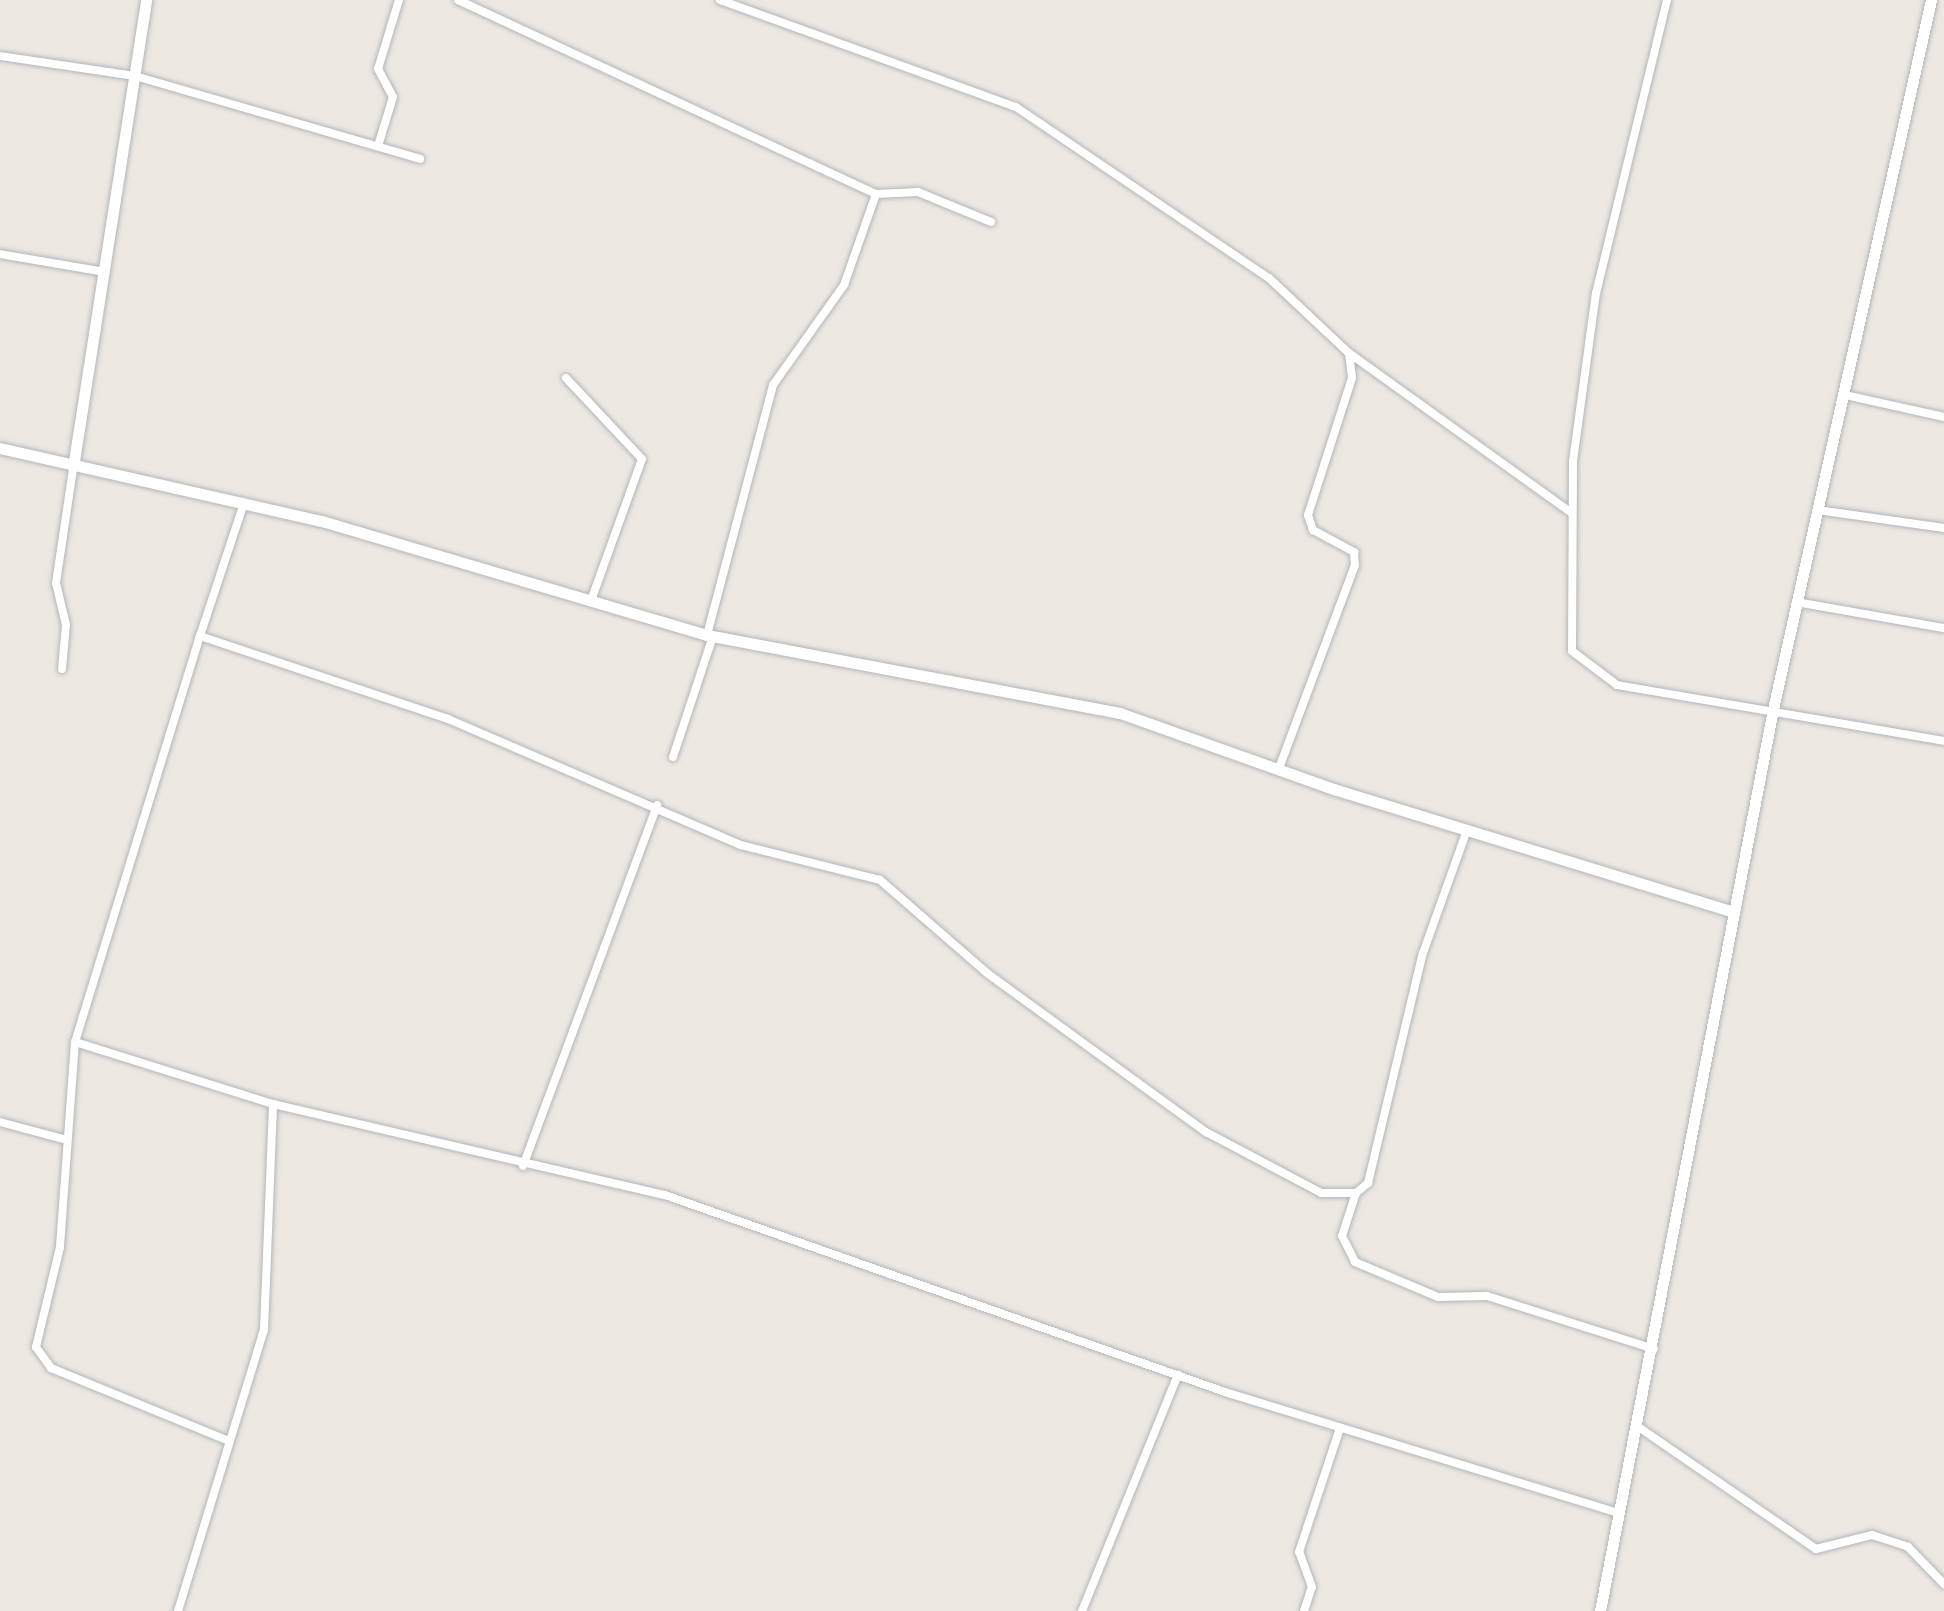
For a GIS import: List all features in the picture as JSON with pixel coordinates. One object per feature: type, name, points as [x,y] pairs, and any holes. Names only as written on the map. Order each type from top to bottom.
[{"type":"street","points":[[62,668],[66,625],[56,583],[146,0]]},
{"type":"street","points":[[378,146],[393,97],[378,69],[399,0]]},
{"type":"street","points":[[458,0],[876,194],[918,192],[991,222]]},
{"type":"street","points":[[720,0],[1016,108],[1269,278],[1350,352],[1572,513]]},
{"type":"street","points":[[1668,0],[1596,293],[1572,513],[1568,620],[1572,650],[1590,671],[1617,685],[1773,708],[1944,741]]},
{"type":"street","points":[[1600,1611],[1654,1349],[1773,708],[1930,0]]},
{"type":"street","points":[[0,56],[135,76],[420,158]]},
{"type":"street","points":[[673,757],[710,635],[773,385],[844,285],[876,194]]},
{"type":"street","points":[[0,254],[105,272]]},
{"type":"street","points":[[1279,768],[1354,565],[1354,552],[1313,530],[1308,515],[1350,388],[1350,352]]},
{"type":"street","points":[[566,378],[642,459],[591,601]]},
{"type":"street","points":[[1844,395],[1943,414]]},
{"type":"street","points":[[0,448],[74,461],[244,503],[710,635],[1120,712],[1467,830],[1734,912]]},
{"type":"street","points":[[229,1440],[40,1358],[38,1331],[60,1247],[63,1139],[75,1042],[244,503]]},
{"type":"street","points":[[1818,510],[1944,528]]},
{"type":"street","points":[[1796,602],[1944,628]]},
{"type":"street","points":[[200,636],[448,719],[656,805],[741,845],[880,880],[987,973],[1206,1132],[1321,1193],[1356,1193]]},
{"type":"street","points":[[523,1166],[656,805]]},
{"type":"street","points":[[1467,830],[1423,953],[1381,1151],[1356,1193],[1342,1236],[1356,1262],[1438,1297],[1486,1296],[1654,1349]]},
{"type":"street","points":[[75,1042],[273,1104],[523,1166],[666,1195],[815,1242],[1178,1375],[1618,1513]]},
{"type":"street","points":[[178,1611],[270,1296],[273,1104]]},
{"type":"street","points":[[0,1122],[63,1139]]},
{"type":"street","points":[[1082,1611],[1178,1375]]},
{"type":"street","points":[[1637,1426],[1816,1548],[1872,1535],[1908,1548],[1944,1584]]},
{"type":"street","points":[[1304,1611],[1312,1586],[1298,1552],[1340,1428]]}]
